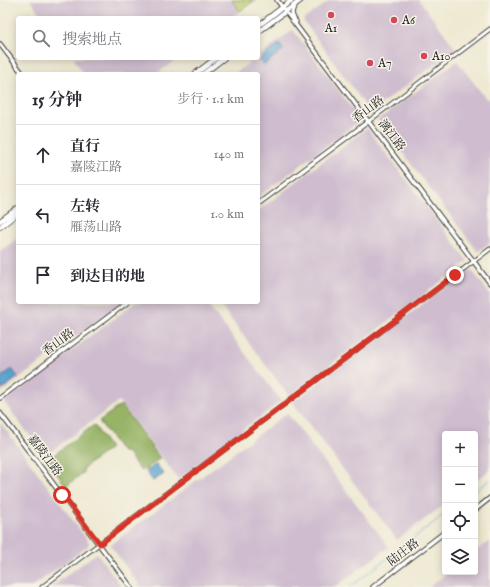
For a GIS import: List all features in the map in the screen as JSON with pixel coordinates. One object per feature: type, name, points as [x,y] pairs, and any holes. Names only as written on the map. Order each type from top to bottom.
[{"type":"main road","points":[[260,30],[284,10],[292,0]]},
{"type":"main road","points":[[260,25],[300,0]]},
{"type":"main road","points":[[198,72],[213,60]]},
{"type":"main road","points":[[206,72],[221,60]]},
{"type":"main road","points":[[0,221],[16,209]]},
{"type":"main road","points":[[0,227],[16,215]]},
{"type":"street","name":"漓江路","points":[[277,0],[369,120],[490,283]]},
{"type":"street","points":[[300,0],[292,9],[292,14],[303,35]]},
{"type":"street","name":"香山路","points":[[260,202],[490,29]]},
{"type":"street","points":[[0,44],[21,72]]},
{"type":"street","points":[[42,587],[490,249]]},
{"type":"street","name":"香山路","points":[[0,398],[125,304]]},
{"type":"street","name":"嘉陵江路","points":[[0,413],[131,587]]},
{"type":"street","points":[[478,508],[490,498]]},
{"type":"street","name":"陆庄路","points":[[373,587],[442,534]]},
{"type":"shaded area","points":[[30,0],[255,0],[234,16],[42,16]]},
{"type":"shaded area","points":[[331,0],[419,0],[456,49],[370,112],[303,20]]},
{"type":"shaded area","points":[[293,30],[361,120],[260,196],[260,72],[237,72],[252,60],[260,60],[260,55]]},
{"type":"shaded area","points":[[74,60],[175,60],[160,72],[83,72]]},
{"type":"shaded area","points":[[457,61],[487,100],[490,98],[490,242],[478,252],[378,120]]},
{"type":"shaded area","points":[[367,128],[468,261],[289,396],[220,304],[260,304],[260,209]]},
{"type":"shaded area","points":[[16,239],[16,304],[119,304],[0,393],[0,251]]},
{"type":"shaded area","points":[[468,270],[472,270],[490,295],[490,470],[478,479],[478,431],[442,431],[442,506],[397,540],[293,403]]},
{"type":"shaded area","points":[[133,304],[208,304],[281,401],[178,479],[119,401],[45,456],[4,402]]},
{"type":"shaded area","points":[[287,413],[389,547],[335,587],[141,587],[110,545]]},
{"type":"shaded area","points":[[0,422],[89,542],[88,546],[32,587],[0,587]]},
{"type":"shaded area","points":[[490,541],[490,587],[429,587],[445,575],[478,575],[478,550]]},
{"type":"shaded area","points":[[97,553],[122,587],[51,587]]},
{"type":"green space","points":[[232,0],[255,0],[240,11]]},
{"type":"green space","points":[[121,405],[160,458],[145,470],[139,469],[127,452],[122,452],[99,421]]},
{"type":"green space","points":[[94,425],[110,448],[85,467],[83,473],[66,486],[47,460]]},
{"type":"water","points":[[280,45],[283,50],[263,64],[260,61],[261,58]]},
{"type":"water","points":[[12,369],[18,377],[2,389],[0,386],[0,378]]},
{"type":"water","points":[[156,464],[164,474],[153,481],[146,472]]},
{"type":"waterway","points":[[478,489],[490,480]]},
{"type":"waterway","points":[[350,587],[442,516]]},
{"type":"place","name":"A1","points":[[331,15]]},
{"type":"place","name":"A6","points":[[394,20]]},
{"type":"place","name":"A10","points":[[424,56]]},
{"type":"place","name":"A7","points":[[370,63]]},
{"type":"route","points":[[62,495],[100,544],[455,275]]}]
